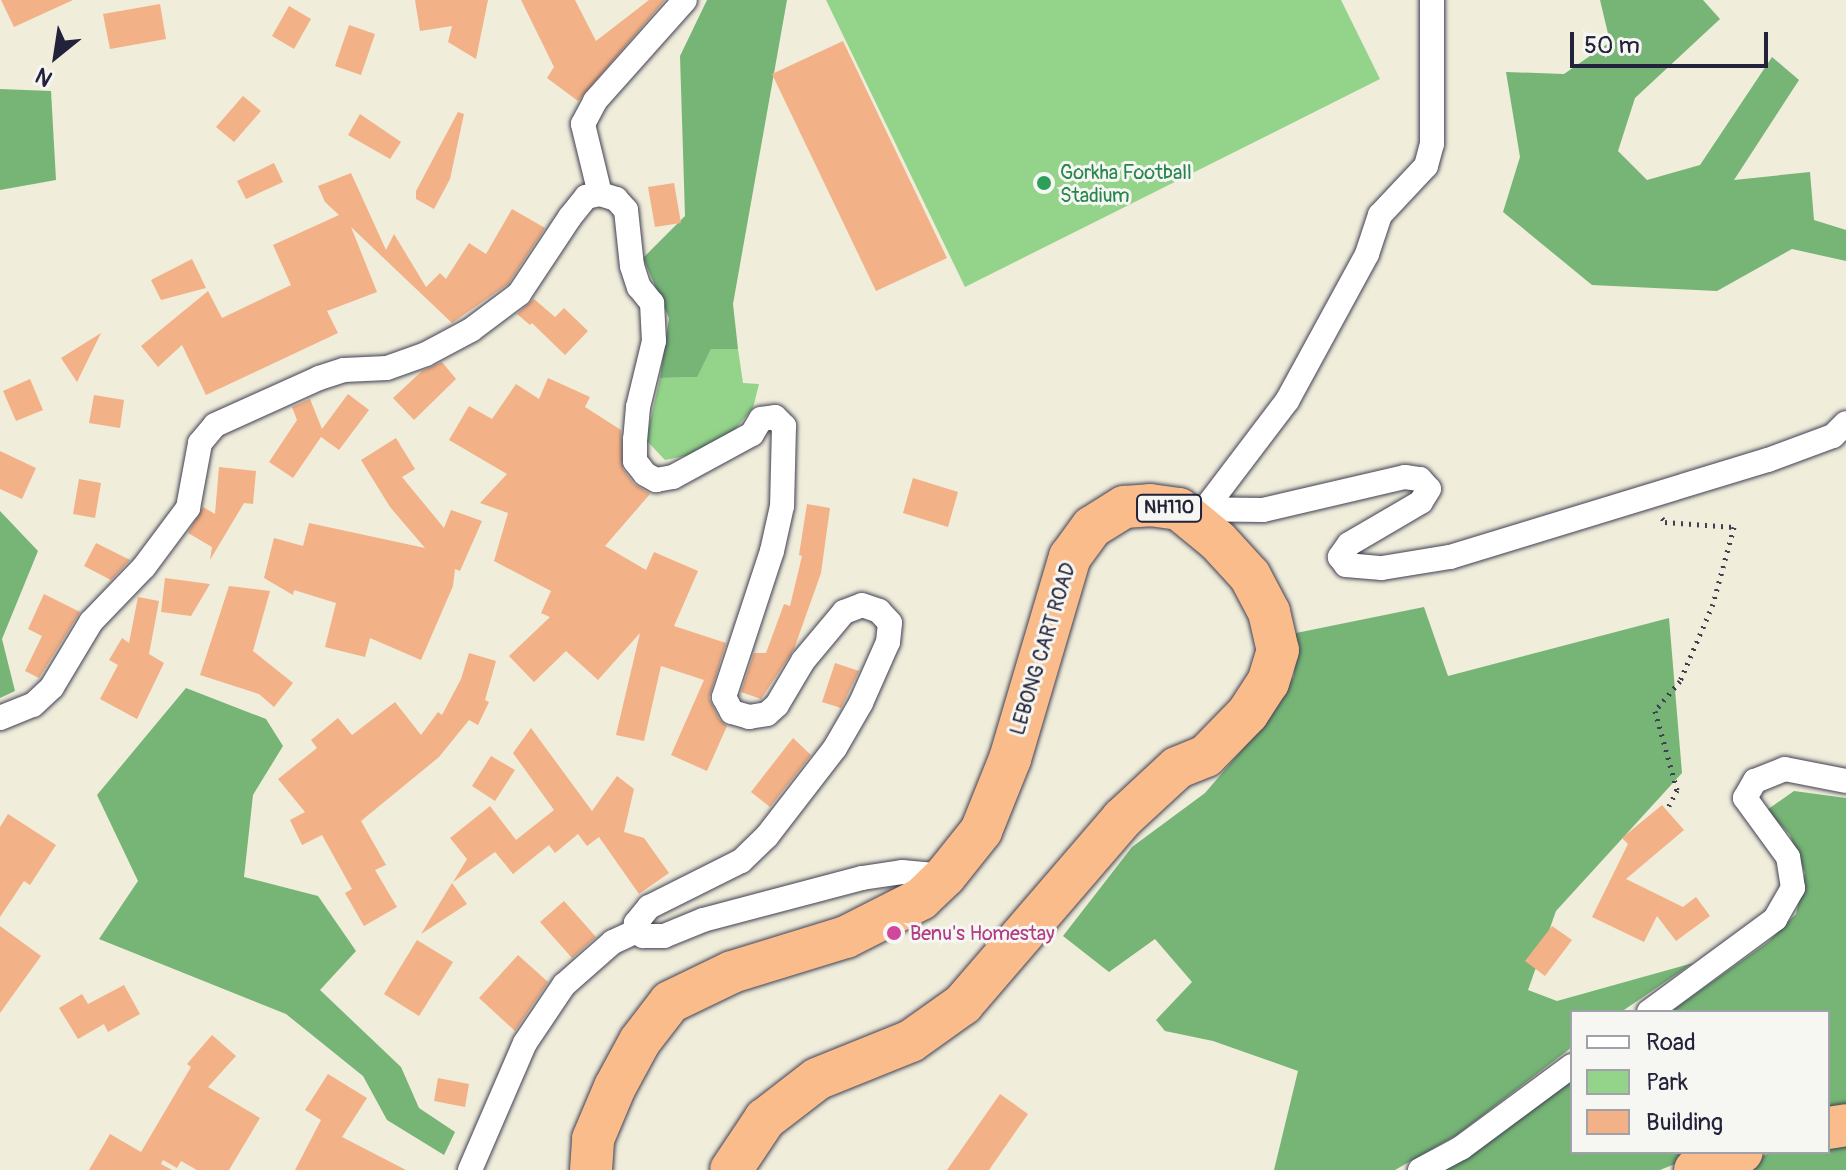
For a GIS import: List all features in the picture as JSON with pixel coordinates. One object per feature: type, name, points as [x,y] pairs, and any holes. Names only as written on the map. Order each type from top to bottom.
[{"type":"highway","name":"LEBONG CART ROAD","points":[[591,1170],[593,1139],[615,1087],[640,1041],[670,1002],[732,972],[846,937],[921,899],[945,876],[981,831],[1010,759],[1070,557],[1092,527],[1124,507],[1150,505],[1192,509]]},
{"type":"highway","name":"NH110","points":[[731,1170],[765,1119],[817,1079],[911,1041],[963,1004],[1122,819],[1177,768],[1206,756],[1248,713],[1268,682],[1278,650],[1269,612],[1250,576],[1192,509]]},
{"type":"highway","points":[[1695,1170],[1737,1154]]},
{"type":"street","points":[[600,194],[583,124],[595,101],[685,0]]},
{"type":"street","points":[[1192,509],[1287,401],[1367,254],[1380,215],[1426,166],[1432,144],[1432,0]]},
{"type":"street","points":[[0,718],[33,705],[52,687],[91,622],[144,567],[188,508],[200,443],[215,425],[319,378],[344,370],[387,368],[426,354],[471,330],[519,294],[586,197],[600,194],[616,199],[626,210],[632,266],[639,287],[652,303],[654,341],[638,407],[635,439],[635,461],[640,468],[656,480],[673,477],[752,434],[761,419],[775,417],[784,426],[782,506],[772,551],[724,697],[732,712],[758,716],[767,714],[777,705],[803,661],[844,612],[862,605],[879,611],[890,623],[888,642],[861,703],[835,748],[767,836],[741,861],[649,907],[636,923],[637,931],[643,936],[664,936],[703,920],[876,876],[902,872],[945,876]]},
{"type":"street","points":[[1192,509],[1263,510],[1405,477],[1420,479],[1429,489],[1421,502],[1349,544],[1340,557],[1346,565],[1382,568],[1450,557],[1768,460],[1833,436],[1846,423]]},
{"type":"street","points":[[1652,1010],[1775,919],[1793,888],[1788,857],[1745,798],[1755,781],[1785,769],[1846,781]]},
{"type":"street","points":[[470,1170],[525,1043],[564,985],[613,942],[637,931]]},
{"type":"street","points":[[1420,1170],[1461,1148],[1570,1067]]},
{"type":"path","points":[[1655,512],[1665,522],[1734,527],[1713,604],[1680,681],[1655,711],[1677,790],[1667,810]]},
{"type":"green space","points":[[707,0],[787,0],[733,304],[738,349],[711,349],[697,377],[660,378],[669,318],[643,258],[685,216],[680,56]]},
{"type":"green space","name":"Gorkha Football Stadium","points":[[826,0],[1341,0],[1380,79],[965,287]]},
{"type":"green space","points":[[1600,0],[1703,0],[1720,19],[1635,98],[1618,151],[1647,180],[1700,165],[1772,57],[1799,80],[1734,180],[1810,172],[1814,220],[1846,230],[1846,261],[1792,249],[1717,291],[1592,285],[1503,212],[1520,157],[1506,72],[1564,74],[1610,42]]},
{"type":"green space","points":[[0,89],[51,91],[56,180],[0,190]]},
{"type":"green space","points":[[711,349],[738,349],[743,383],[759,384],[753,408],[730,435],[690,455],[665,460],[646,440],[660,378],[696,377]]},
{"type":"green space","points":[[0,511],[38,551],[2,639],[15,691],[0,698]]},
{"type":"green space","points":[[1424,607],[1448,676],[1669,618],[1682,773],[1556,911],[1528,990],[1557,1001],[1693,963],[1624,1010],[1570,1010],[1570,1049],[1457,1135],[1395,1170],[1274,1170],[1298,1071],[1213,1041],[1165,1031],[1156,1020],[1192,982],[1155,939],[1109,972],[1063,936],[1132,847],[1205,793],[1271,716],[1294,676],[1296,633]]},
{"type":"green space","points":[[186,688],[266,719],[283,746],[253,795],[244,877],[318,896],[356,951],[320,990],[401,1067],[419,1108],[455,1132],[444,1155],[387,1120],[363,1076],[286,1014],[99,939],[138,881],[97,795]]},
{"type":"green space","points":[[1794,791],[1846,798],[1846,1112],[1830,1115],[1830,1010],[1673,1010],[1768,942],[1796,914],[1805,873],[1790,835],[1767,810]]},
{"type":"green space","points":[[1570,1082],[1570,1154],[1700,1154],[1660,1170],[1441,1170]]},
{"type":"green space","points":[[1846,1137],[1846,1170],[1727,1170],[1767,1154],[1830,1154],[1830,1139]]},
{"type":"building","points":[[1,0],[73,0],[14,27]]},
{"type":"building","points":[[415,0],[488,0],[476,59],[448,42],[452,26],[420,31]]},
{"type":"building","points":[[521,0],[575,0],[596,41],[649,0],[665,0],[578,101],[547,78],[554,67]]},
{"type":"building","points":[[160,4],[166,39],[110,49],[103,14]]},
{"type":"building","points":[[289,6],[311,19],[294,49],[272,36]]},
{"type":"building","points":[[349,25],[375,34],[361,75],[335,66]]},
{"type":"building","points":[[843,41],[947,258],[876,291],[772,74]]},
{"type":"building","points":[[243,96],[261,111],[234,142],[216,127]]},
{"type":"building","points":[[458,112],[464,114],[450,179],[434,209],[416,199],[416,191]]},
{"type":"building","points":[[360,114],[401,142],[390,159],[348,135]]},
{"type":"building","points":[[274,163],[283,182],[246,199],[237,181]]},
{"type":"building","points":[[351,173],[386,250],[394,234],[426,287],[440,273],[446,279],[469,243],[486,254],[512,209],[545,228],[508,284],[452,323],[351,227],[377,292],[327,311],[338,333],[206,395],[182,345],[158,367],[141,346],[208,291],[222,318],[291,285],[273,245],[339,215],[325,202],[318,186]]},
{"type":"building","points":[[674,183],[681,223],[655,227],[648,187]]},
{"type":"building","points":[[192,259],[206,288],[161,300],[151,280]]},
{"type":"building","points":[[534,299],[555,317],[564,308],[588,331],[565,355],[532,323],[530,325],[517,314]]},
{"type":"building","points":[[101,333],[77,382],[61,358]]},
{"type":"building","points":[[442,362],[456,379],[414,420],[393,398],[422,371]]},
{"type":"building","points":[[548,378],[590,397],[585,407],[621,430],[623,469],[634,484],[650,494],[605,546],[646,570],[654,552],[698,571],[674,626],[726,643],[709,698],[719,719],[727,726],[707,771],[671,755],[704,680],[661,666],[644,741],[616,735],[640,633],[598,680],[566,651],[534,682],[509,656],[550,617],[541,613],[551,591],[494,561],[508,513],[480,503],[507,474],[449,440],[469,406],[492,419],[516,384],[539,399]]},
{"type":"building","points":[[30,379],[43,410],[16,421],[3,391]]},
{"type":"building","points":[[348,394],[369,410],[339,450],[321,437],[293,478],[269,462],[297,420],[292,407],[310,399],[322,429]]},
{"type":"building","points":[[94,395],[124,400],[120,428],[89,423]]},
{"type":"building","points":[[396,438],[415,469],[402,477],[444,528],[451,510],[482,521],[460,571],[455,569],[453,586],[421,660],[370,638],[365,657],[325,647],[336,603],[294,590],[293,595],[264,578],[274,538],[303,546],[309,523],[425,548],[390,507],[361,460]]},
{"type":"building","points":[[0,451],[36,468],[22,499],[0,489]]},
{"type":"building","points":[[219,467],[256,471],[253,504],[244,503],[210,560],[212,547],[188,533],[203,507],[215,514]]},
{"type":"building","points":[[913,478],[958,492],[948,527],[903,513]]},
{"type":"building","points":[[79,479],[101,483],[95,518],[73,514]]},
{"type":"building","points":[[807,504],[830,508],[821,573],[794,649],[761,699],[741,692],[754,653],[766,653],[784,604],[790,606],[802,556],[799,555]]},
{"type":"building","points":[[96,543],[130,560],[111,580],[84,566]]},
{"type":"building","points":[[165,578],[210,584],[191,616],[161,612]]},
{"type":"building","points":[[229,586],[270,591],[253,651],[293,683],[274,707],[259,694],[200,675]]},
{"type":"building","points":[[44,594],[80,612],[39,678],[25,671],[42,636],[28,629]]},
{"type":"building","points":[[138,597],[159,601],[149,654],[164,663],[137,719],[100,699],[118,665],[109,660],[122,638],[129,643]]},
{"type":"building","points":[[469,653],[496,661],[485,700],[489,702],[478,725],[469,720],[439,757],[361,821],[386,865],[375,870],[397,907],[364,926],[345,893],[352,889],[322,835],[302,845],[290,820],[305,812],[278,779],[317,748],[311,740],[338,718],[352,735],[395,702],[421,735],[438,712],[442,715],[461,679]]},
{"type":"building","points":[[835,663],[859,671],[841,708],[822,702]]},
{"type":"building","points":[[531,728],[592,811],[617,776],[634,789],[624,832],[644,838],[669,873],[639,894],[599,837],[587,846],[578,834],[555,853],[549,845],[513,874],[495,852],[453,882],[467,859],[450,838],[490,806],[516,840],[554,810],[513,753]]},
{"type":"building","points":[[793,738],[811,755],[770,807],[751,792]]},
{"type":"building","points":[[491,756],[515,770],[495,801],[472,786]]},
{"type":"building","points":[[1662,805],[1684,830],[1626,879],[1683,907],[1696,897],[1710,916],[1676,941],[1657,916],[1644,942],[1592,917],[1628,844],[1622,838]]},
{"type":"building","points":[[8,814],[56,845],[30,885],[24,881],[0,917],[0,827]]},
{"type":"building","points":[[452,883],[467,904],[421,934]]},
{"type":"building","points":[[564,901],[596,937],[572,958],[540,922]]},
{"type":"building","points":[[0,926],[41,956],[0,1013]]},
{"type":"building","points":[[1552,926],[1572,940],[1545,976],[1525,961]]},
{"type":"building","points":[[417,940],[453,962],[419,1016],[384,994]]},
{"type":"building","points":[[518,955],[548,982],[515,1031],[479,998]]},
{"type":"building","points":[[124,985],[140,1014],[108,1032],[104,1024],[78,1039],[59,1008],[82,994],[88,1004]]},
{"type":"building","points":[[212,1035],[236,1056],[208,1087],[260,1118],[229,1170],[197,1170],[181,1161],[177,1168],[163,1160],[161,1164],[172,1170],[89,1170],[110,1134],[141,1152],[191,1067],[187,1064]]},
{"type":"building","points":[[328,1074],[367,1098],[342,1137],[406,1170],[295,1170],[321,1120],[305,1110]]},
{"type":"building","points":[[438,1078],[469,1084],[465,1107],[434,1101]]},
{"type":"building","points":[[1000,1094],[1028,1114],[989,1170],[947,1170]]},
{"type":"place","name":"Gorkha Football Stadium","points":[[1044,183]]},
{"type":"place","name":"Benu's Homestay","points":[[894,933]]}]
